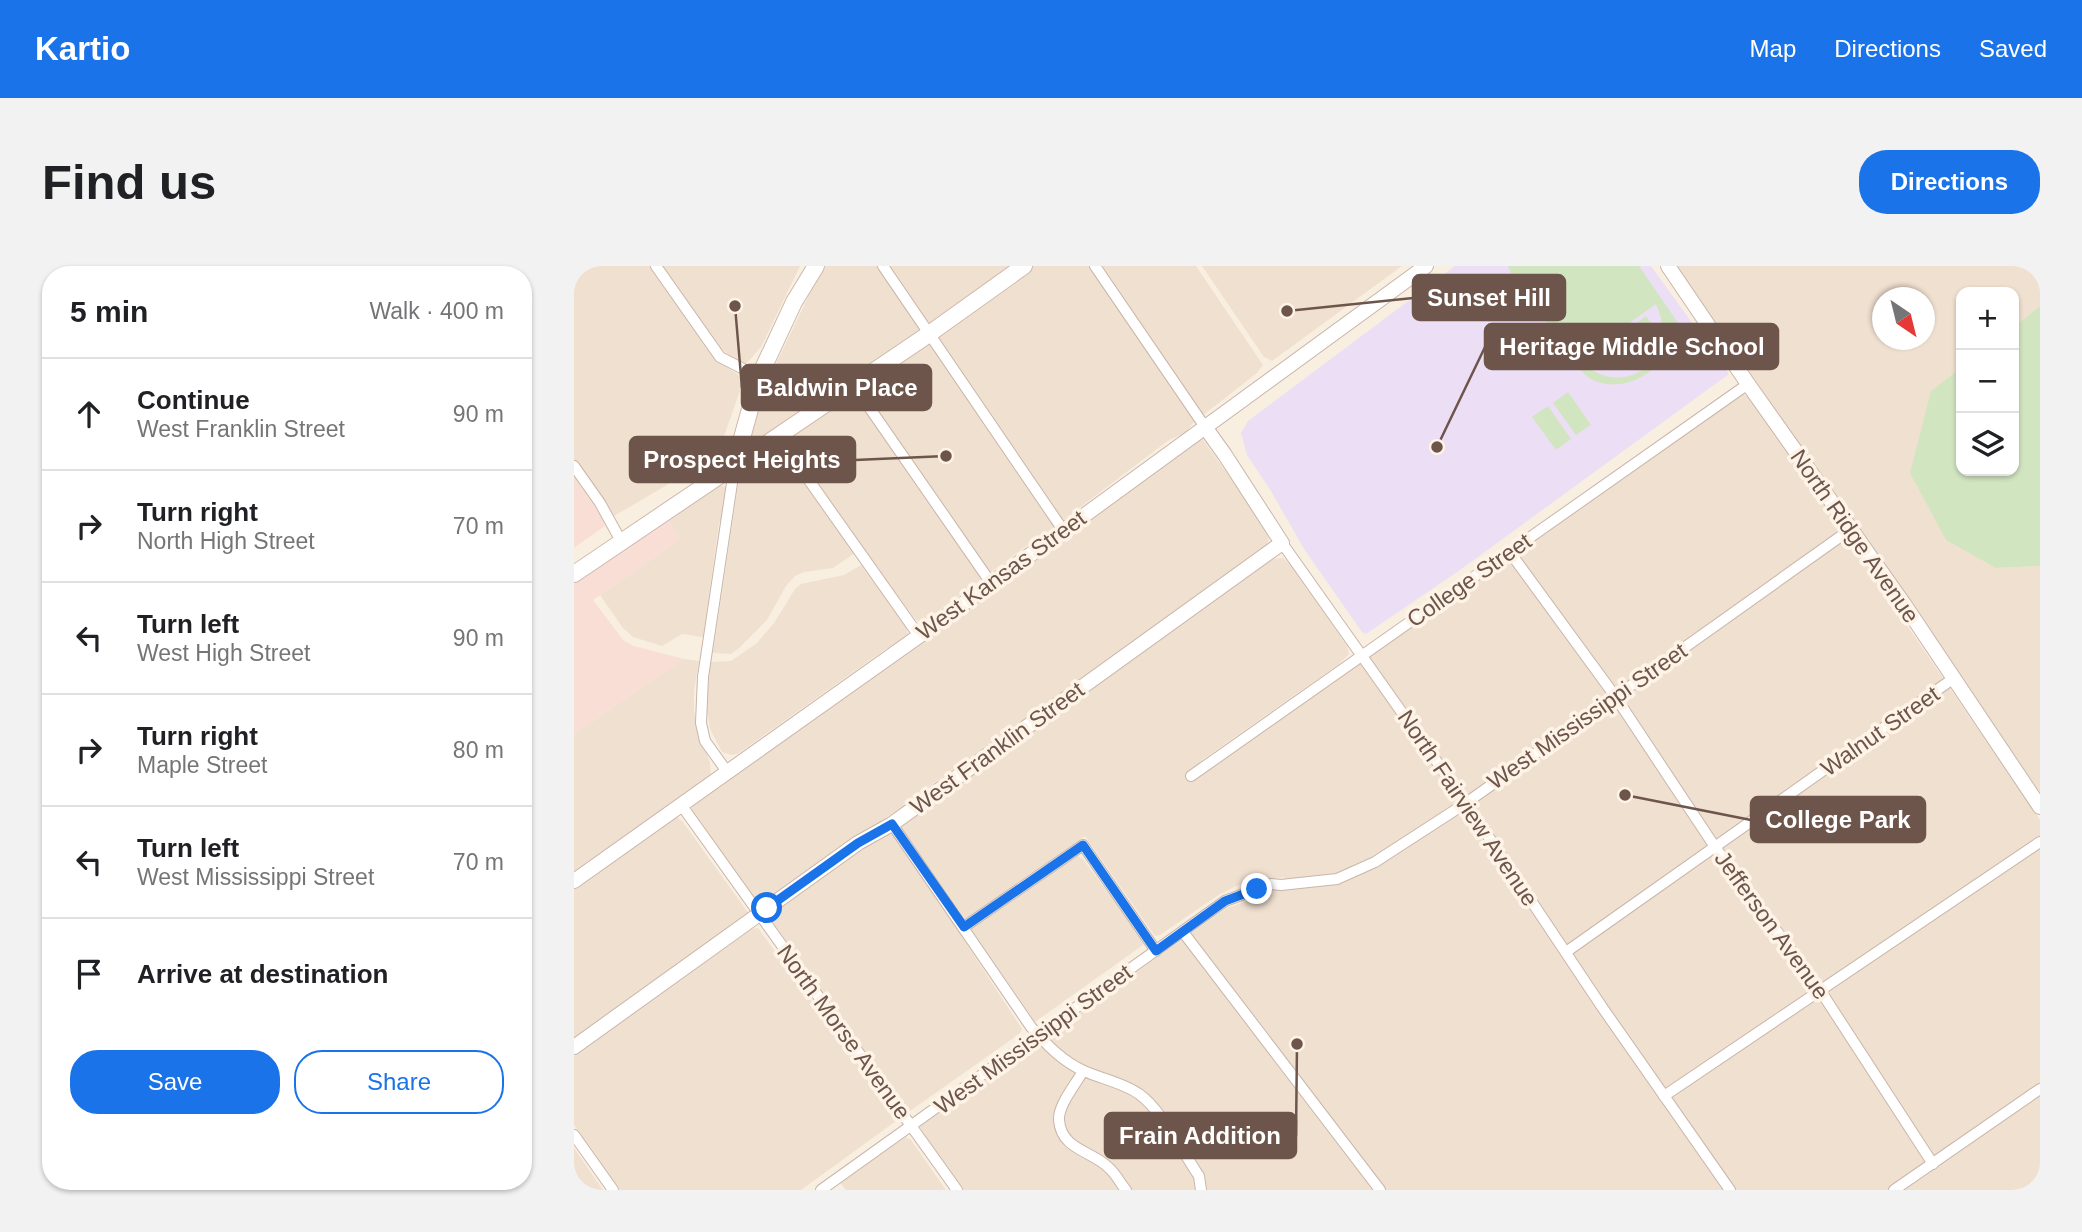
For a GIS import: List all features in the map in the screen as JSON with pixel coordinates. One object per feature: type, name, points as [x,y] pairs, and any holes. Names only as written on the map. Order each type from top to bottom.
[{"type":"main road","points":[[735,463],[759,377],[794,302],[816,266]]},
{"type":"main road","points":[[574,574],[929,334],[1024,266]]},
{"type":"street","points":[[656,266],[719,357],[759,377]]},
{"type":"street","points":[[883,266],[1063,530]]},
{"type":"street","points":[[1095,266],[1205,427]]},
{"type":"street","name":"North Ridge Avenue","points":[[1668,266],[1954,678],[2040,807]]},
{"type":"street","name":"West Kansas Street","points":[[574,881],[919,636],[1420,268]]},
{"type":"street","points":[[853,384],[991,583]]},
{"type":"street","name":"College Street","points":[[1191,776],[1748,384]]},
{"type":"street","name":"North Fairview Avenue","points":[[1205,427],[1282,543],[1466,803],[1730,1190]]},
{"type":"street","points":[[777,435],[919,636]]},
{"type":"street","points":[[729,773],[705,741],[701,723],[704,677],[735,463]]},
{"type":"street","points":[[574,466],[600,503],[621,541]]},
{"type":"street","name":"West Mississippi Street","points":[[821,1190],[1225,901],[1271,884],[1337,879],[1363,869],[1466,803],[1851,529]]},
{"type":"street","name":"West Franklin Street","points":[[574,1048],[858,843],[892,824],[1282,543]]},
{"type":"street","name":"Jefferson Avenue","points":[[1509,551],[1615,696],[1716,847],[1820,990],[1933,1164]]},
{"type":"street","name":"Walnut Street","points":[[1566,952],[1954,678]]},
{"type":"street","name":"North Morse Avenue","points":[[682,806],[957,1190]]},
{"type":"street","points":[[892,824],[1038,1035],[1051,1050],[1083,1071],[1136,1092],[1149,1102],[1199,1177],[1202,1190]]},
{"type":"street","points":[[1664,1096],[2040,842]]},
{"type":"street","points":[[964,927],[1083,845],[1156,951]]},
{"type":"street","points":[[1183,932],[1380,1190]]},
{"type":"street","points":[[1083,1071],[1062,1107],[1059,1120],[1065,1137],[1073,1146],[1109,1167],[1126,1190]]},
{"type":"street","points":[[1894,1190],[2040,1089]]},
{"type":"street","points":[[574,1135],[614,1190]]},
{"type":"shaded area","points":[[574,266],[651,266],[717,360],[744,379],[721,445],[714,453],[686,474],[614,516],[587,475],[574,484]]},
{"type":"shaded area","points":[[662,266],[800,266],[761,347],[746,364],[732,358],[717,345]]},
{"type":"shaded area","points":[[826,266],[1196,266],[1263,365],[1257,373],[1192,424],[1186,433],[1169,440],[1052,531],[1032,542],[926,620],[916,620],[861,549],[833,568],[795,576],[786,586],[767,620],[738,649],[731,654],[713,653],[740,472],[759,399],[812,289]]},
{"type":"shaded area","points":[[1202,266],[1402,266],[1272,361],[1264,357]]},
{"type":"shaded area","points":[[1455,266],[1651,266],[1729,374],[1460,570],[1366,634],[1304,549],[1247,455],[1241,433],[1248,421]]},
{"type":"shaded area","points":[[1676,266],[2031,266],[2040,286],[2040,306],[2019,323],[2019,287],[1956,287],[1956,372],[1931,392],[1956,460],[1956,476],[1962,476],[1996,568],[2040,566],[2040,793]]},
{"type":"shaded area","points":[[1743,394],[1753,400],[2040,820],[2040,1190],[961,1190],[919,1126],[1227,908],[1268,894],[1285,877],[1238,885],[1155,936],[1085,836],[965,920],[903,831],[901,823],[1271,559],[1283,558],[1290,564],[1347,646],[1349,654],[1339,664],[1202,760],[1208,769]]},
{"type":"shaded area","points":[[1201,437],[1269,531],[1268,545],[910,800],[907,806],[774,896],[758,904],[692,811],[692,803]]},
{"type":"shaded area","points":[[577,481],[605,526],[574,548],[574,484]]},
{"type":"shaded area","points":[[719,485],[727,490],[725,513],[719,523],[703,637],[682,634],[662,646],[633,637],[623,628],[600,595],[681,539],[667,518]]},
{"type":"shaded area","points":[[667,518],[681,539],[593,600],[624,641],[684,659],[574,734],[574,583]]},
{"type":"shaded area","points":[[861,565],[906,626],[908,634],[905,639],[892,648],[887,648],[739,753],[732,755],[722,752],[710,729],[706,704],[711,662],[731,661],[757,643],[801,584],[844,575]]},
{"type":"shaded area","points":[[684,659],[699,661],[694,711],[697,728],[710,763],[711,775],[574,871],[574,734]]},
{"type":"shaded area","points":[[675,816],[682,821],[749,914],[574,1040],[574,888]]},
{"type":"shaded area","points":[[886,833],[896,836],[1022,1029],[1019,1034],[910,1111],[903,1106],[768,915],[818,881],[818,877],[853,851],[860,851]]},
{"type":"shaded area","points":[[1076,855],[1083,859],[1142,938],[1143,945],[1035,1022],[970,928]]},
{"type":"shaded area","points":[[758,928],[895,1115],[896,1121],[801,1190],[620,1190],[574,1125],[574,1056],[751,929]]},
{"type":"shaded area","points":[[906,1137],[911,1140],[946,1190],[846,1190],[840,1182]]},
{"type":"shaded area","points":[[574,1148],[603,1190],[574,1190]]},
{"type":"green space","points":[[1508,266],[1639,266],[1689,339],[1682,344],[1675,334],[1664,358],[1637,379],[1618,384],[1598,382],[1579,368],[1512,276]],"holes":[[[1656,304],[1662,324],[1661,343],[1654,358],[1643,369],[1628,376],[1612,377],[1595,372],[1579,359]]]},
{"type":"green space","points":[[2040,306],[2040,566],[1996,568],[1946,540],[1910,473],[1931,391],[1956,372],[1956,476],[2019,476],[2019,323]]},
{"type":"green space","points":[[1646,316],[1659,334],[1651,340],[1638,322]]},
{"type":"green space","points":[[1636,323],[1650,341],[1643,346],[1650,355],[1631,368],[1625,359],[1619,363],[1606,345]]},
{"type":"green space","points":[[1604,346],[1617,364],[1609,370],[1596,352]]},
{"type":"green space","points":[[1568,392],[1591,425],[1576,435],[1553,403]]},
{"type":"green space","points":[[1548,406],[1571,439],[1556,450],[1532,417]]},
{"type":"place","name":"Baldwin Place","points":[[735,306]]},
{"type":"place","name":"Sunset Hill","points":[[1287,311]]},
{"type":"place","name":"Heritage Middle School","points":[[1437,447]]},
{"type":"place","name":"Prospect Heights","points":[[946,456]]},
{"type":"place","name":"College Park","points":[[1625,795]]},
{"type":"place","name":"Frain Addition","points":[[1297,1044]]},
{"type":"route","points":[[767,908],[858,843],[892,824],[964,927],[1083,845],[1156,951],[1225,901],[1257,889]]}]
